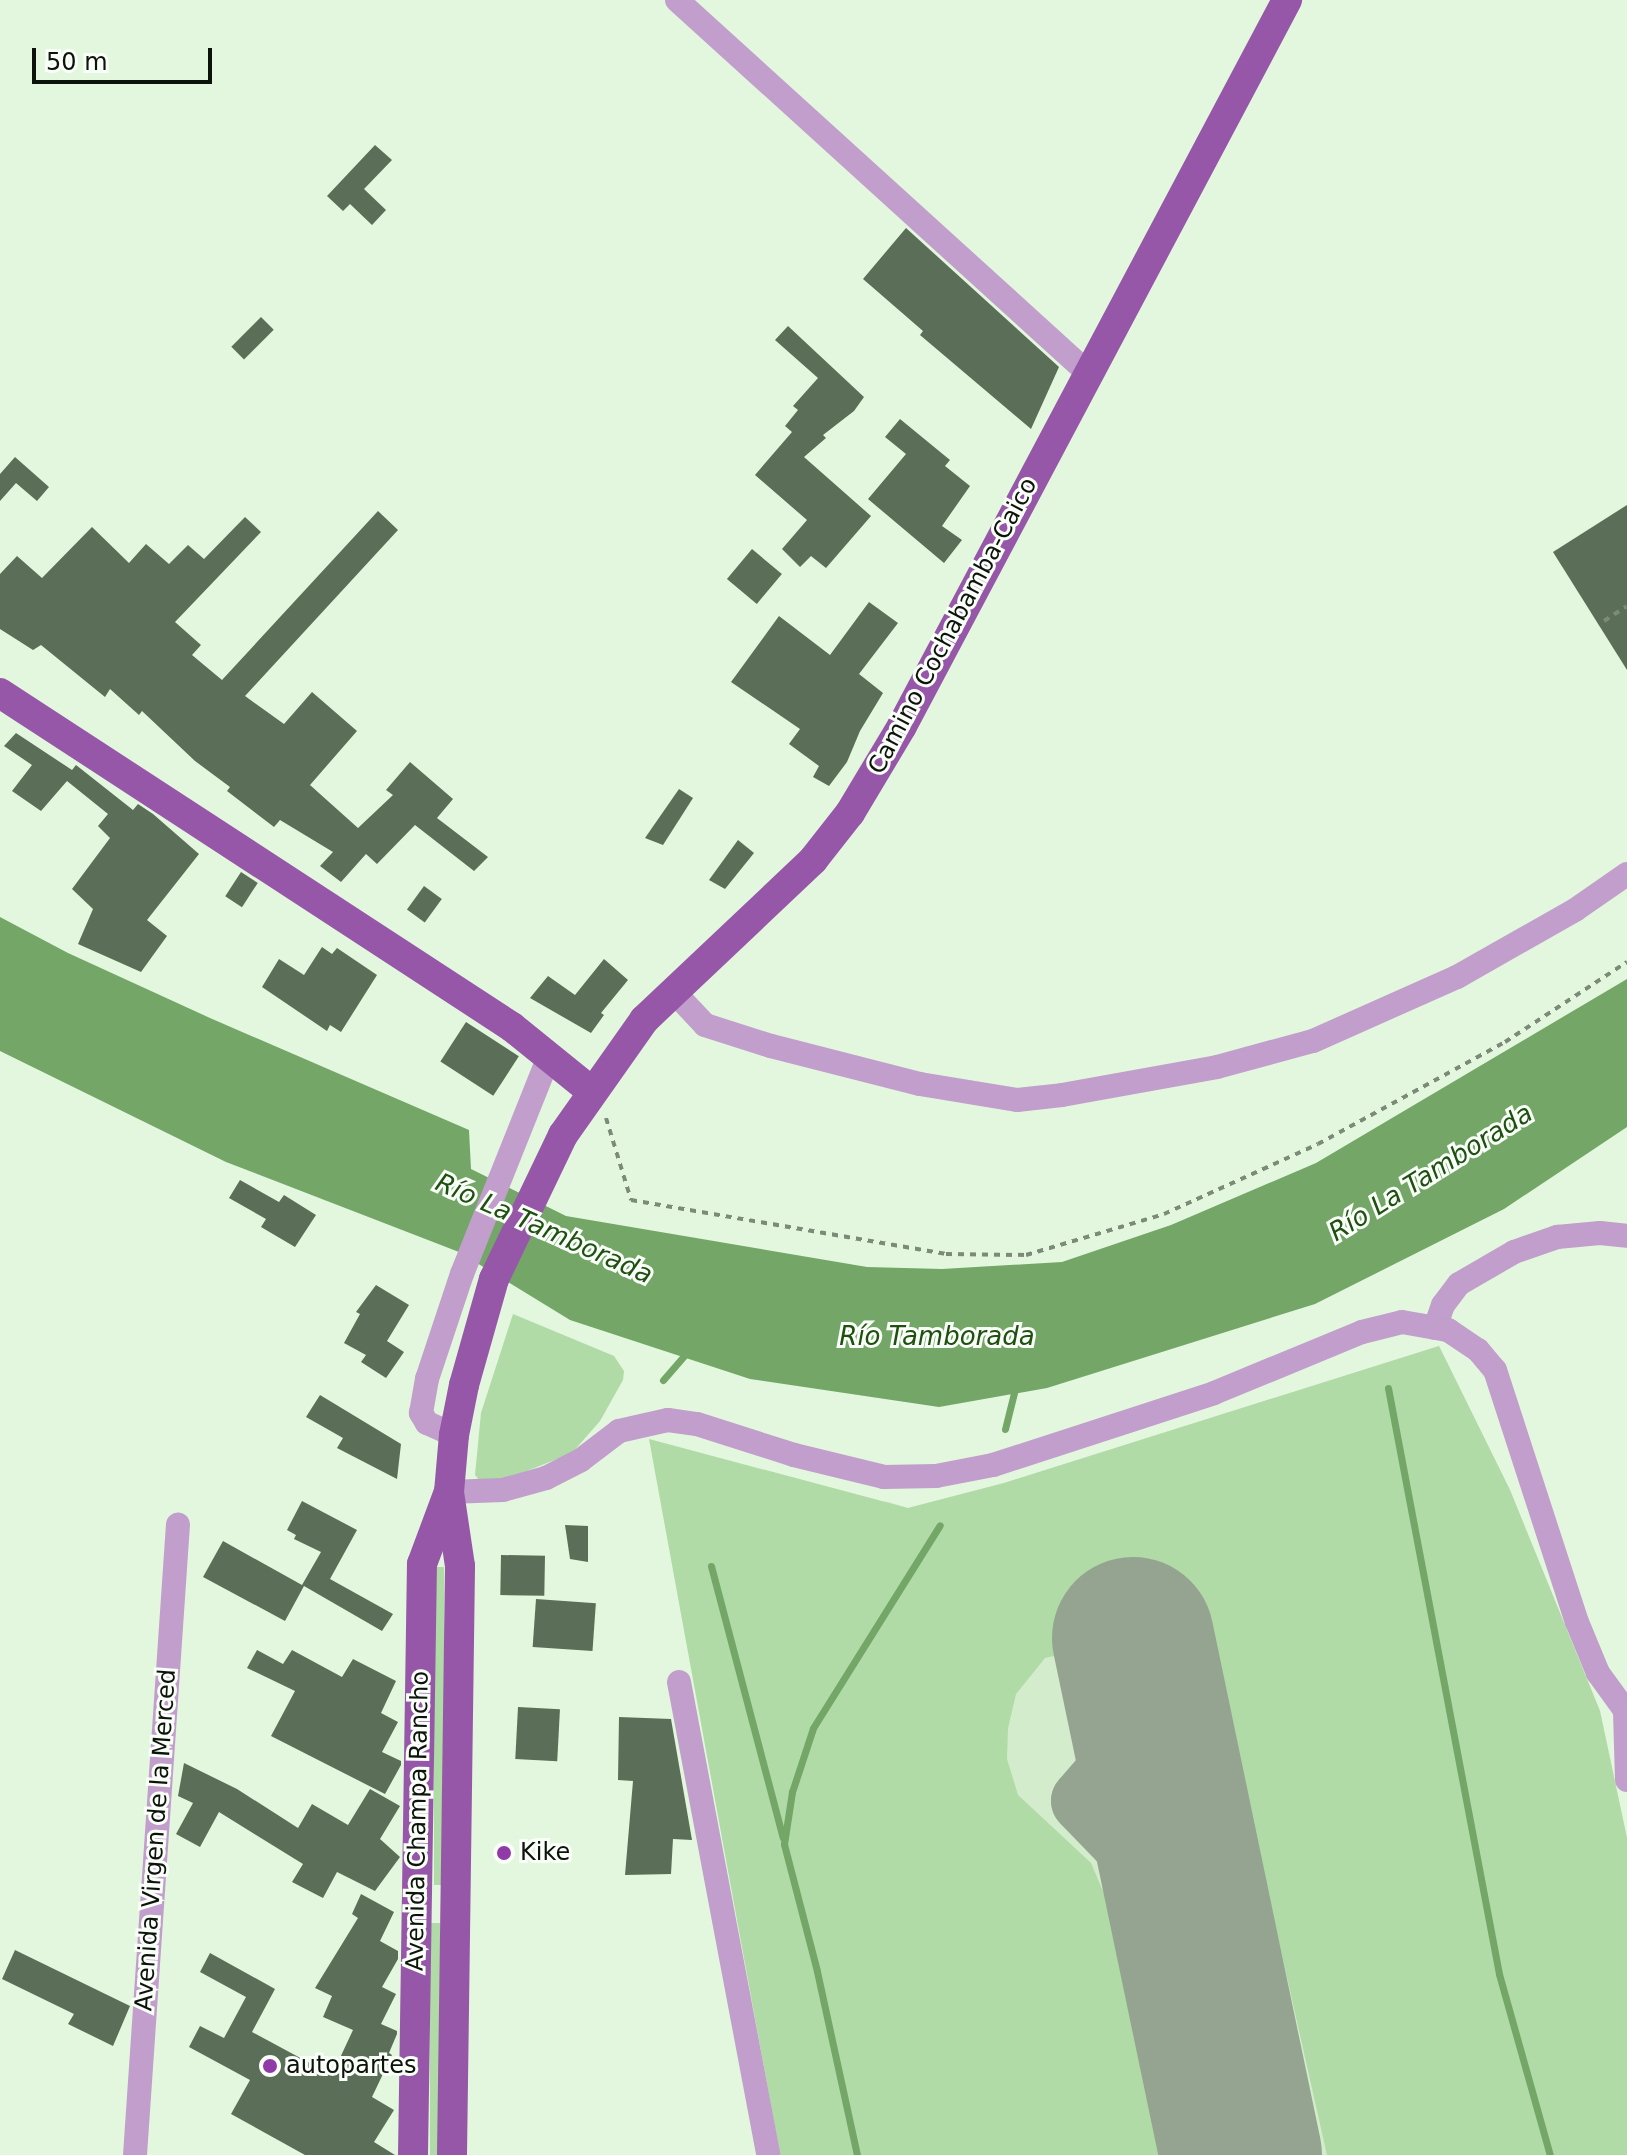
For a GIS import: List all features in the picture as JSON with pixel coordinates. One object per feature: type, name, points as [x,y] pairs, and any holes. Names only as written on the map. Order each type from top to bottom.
[{"type":"main road","name":"Camino Cochabamba-Caico","points":[[494,1279],[534,1191],[591,1091],[644,1020],[813,860],[850,813],[902,726],[1287,0]]},
{"type":"main road","points":[[0,693],[499,1018],[591,1091]]},
{"type":"main road","name":"Avenida Champa Rancho","points":[[452,2155],[460,1566],[449,1492],[454,1435],[475,1341],[494,1279]]},
{"type":"main road","name":"Avenida Champa Rancho","points":[[413,2155],[422,1564],[449,1492]]},
{"type":"main road","points":[[416,1905],[454,1903]]},
{"type":"street","points":[[677,0],[1088,373]]},
{"type":"street","points":[[674,992],[705,1025],[771,1046],[962,1091],[1017,1100],[1062,1095],[1217,1067],[1313,1041],[1457,977],[1575,910],[1627,874]]},
{"type":"street","points":[[454,1435],[427,1423],[421,1413],[427,1379],[462,1274],[507,1169],[549,1056]]},
{"type":"street","points":[[1435,1328],[1443,1305],[1459,1284],[1514,1252],[1557,1237],[1600,1233],[1627,1236]]},
{"type":"street","points":[[449,1492],[503,1490],[546,1478],[581,1460],[619,1431],[668,1420],[697,1424],[794,1455],[884,1477],[936,1476],[993,1465],[1214,1393],[1362,1332],[1402,1322],[1448,1330],[1478,1350],[1495,1370],[1577,1622],[1598,1673],[1626,1712],[1627,1780]]},
{"type":"street","name":"Avenida Virgen de la Merced","points":[[135,2155],[178,1524]]},
{"type":"street","points":[[679,1682],[768,2155]]},
{"type":"path","points":[[1604,621],[1627,606]]},
{"type":"path","points":[[591,1091],[611,1125],[631,1200],[946,1254],[1026,1255],[1164,1214],[1318,1144],[1505,1042],[1627,962]]},
{"type":"shaded area","points":[[513,1314],[614,1356],[624,1371],[623,1380],[600,1421],[572,1453],[507,1479],[479,1480],[475,1475],[481,1413]]},
{"type":"shaded area","points":[[1439,1346],[1510,1490],[1600,1711],[1627,1838],[1627,2155],[807,2155],[885,1501],[908,1508],[1004,1483]]},
{"type":"shaded area","points":[[1439,1346],[1510,1490],[1600,1711],[1627,1838],[1627,2155],[1327,2155],[1207,1622],[1045,1658],[1016,1694],[1008,1728],[1007,1759],[1018,1795],[1091,1863],[1105,1896],[1163,2155],[780,2155],[649,1439],[908,1508],[1004,1483]]},
{"type":"shaded area","points":[[434,1567],[444,1567],[444,1885],[434,1885]]},
{"type":"shaded area","points":[[430,1923],[440,1923],[440,2155],[430,2155]]},
{"type":"water","name":"Río Tamborada","points":[[0,917],[68,953],[210,1018],[469,1130],[471,1169],[566,1216],[867,1267],[942,1269],[1062,1262],[1171,1225],[1316,1163],[1627,979],[1627,1127],[1504,1209],[1315,1304],[1047,1388],[939,1407],[750,1379],[570,1320],[459,1252],[226,1162],[0,1051]]},
{"type":"building","points":[[375,145],[392,160],[364,189],[386,210],[372,225],[350,204],[343,211],[327,196]]},
{"type":"building","points":[[906,228],[1059,367],[1031,429],[920,335],[923,331],[863,279]]},
{"type":"building","points":[[261,317],[274,330],[244,359],[231,347]]},
{"type":"building","points":[[788,326],[864,397],[854,411],[823,435],[826,438],[804,457],[871,516],[826,568],[811,556],[800,567],[782,549],[807,520],[755,475],[792,432],[785,426],[798,410],[793,406],[818,378],[775,340]]},
{"type":"building","points":[[900,419],[950,460],[945,466],[970,486],[942,526],[962,540],[944,563],[868,499],[906,454],[885,437]]},
{"type":"building","points":[[15,457],[49,487],[37,501],[16,483],[0,501],[0,474]]},
{"type":"building","points":[[1627,505],[1627,670],[1553,552]]},
{"type":"building","points":[[378,511],[398,530],[245,696],[284,724],[312,692],[357,731],[310,785],[358,828],[393,795],[386,790],[410,762],[453,799],[437,818],[488,857],[474,871],[415,825],[377,864],[366,854],[341,882],[320,866],[333,852],[280,820],[274,827],[227,791],[230,787],[195,761],[142,711],[139,715],[110,689],[105,697],[41,645],[33,650],[0,629],[0,574],[17,556],[42,578],[92,527],[129,563],[146,544],[169,564],[188,545],[204,559],[245,517],[261,532],[175,622],[201,645],[192,655],[222,680]]},
{"type":"building","points":[[752,549],[782,574],[757,604],[727,579]]},
{"type":"building","points":[[869,602],[898,623],[859,674],[883,693],[860,731],[847,762],[829,786],[813,777],[819,766],[789,744],[800,729],[731,682],[779,616],[830,655]]},
{"type":"building","points":[[16,733],[72,770],[76,765],[133,810],[138,804],[199,854],[147,920],[167,936],[141,972],[78,944],[93,909],[72,889],[110,838],[98,826],[108,814],[67,781],[41,811],[12,791],[32,765],[4,746]]},
{"type":"building","points":[[679,789],[693,798],[663,845],[645,838]]},
{"type":"building","points":[[738,840],[754,853],[725,889],[709,880]]},
{"type":"building","points":[[241,872],[258,883],[242,907],[225,896]]},
{"type":"building","points":[[424,886],[442,899],[425,922],[407,909]]},
{"type":"building","points":[[322,947],[332,954],[337,948],[377,975],[341,1032],[330,1025],[327,1031],[262,987],[279,959],[304,975]]},
{"type":"building","points":[[604,959],[628,980],[601,1013],[604,1015],[591,1033],[530,998],[548,976],[575,995]]},
{"type":"building","points":[[466,1022],[519,1056],[493,1096],[440,1061]]},
{"type":"building","points":[[240,1180],[279,1202],[284,1195],[316,1215],[295,1247],[261,1227],[266,1219],[229,1198]]},
{"type":"building","points":[[376,1285],[409,1305],[387,1341],[404,1352],[386,1378],[361,1362],[366,1355],[344,1343],[360,1314],[356,1312]]},
{"type":"building","points":[[320,1395],[401,1444],[397,1479],[337,1448],[343,1438],[306,1417]]},
{"type":"building","points":[[302,1501],[357,1530],[330,1579],[393,1614],[382,1631],[304,1586],[285,1621],[203,1577],[223,1541],[302,1585],[321,1552],[294,1539],[296,1535],[287,1530]]},
{"type":"building","points":[[565,1525],[588,1526],[588,1562],[570,1559]]},
{"type":"building","points":[[501,1555],[545,1556],[544,1596],[500,1595]]},
{"type":"building","points":[[536,1599],[596,1603],[593,1651],[533,1647]]},
{"type":"building","points":[[257,1650],[283,1664],[292,1650],[342,1677],[353,1659],[396,1681],[381,1713],[398,1722],[382,1752],[401,1761],[401,1765],[385,1794],[271,1736],[295,1691],[247,1668]]},
{"type":"building","points":[[518,1707],[560,1709],[557,1761],[515,1759]]},
{"type":"building","points":[[619,1717],[671,1719],[692,1840],[673,1839],[671,1874],[625,1875],[633,1781],[618,1780]]},
{"type":"building","points":[[184,1763],[237,1789],[298,1828],[312,1804],[348,1825],[370,1789],[400,1806],[380,1839],[400,1857],[375,1891],[337,1872],[323,1898],[292,1882],[303,1864],[219,1812],[200,1847],[176,1834],[193,1803],[178,1796]]},
{"type":"building","points":[[361,1894],[394,1912],[380,1941],[398,1951],[398,1959],[382,1987],[396,1994],[381,2024],[397,2031],[397,2034],[389,2053],[392,2055],[372,2097],[394,2110],[374,2142],[395,2155],[305,2155],[231,2114],[250,2080],[189,2047],[200,2026],[224,2038],[246,1997],[200,1972],[210,1953],[275,1989],[252,2032],[332,2075],[353,2030],[323,2017],[332,1996],[315,1988],[358,1918],[352,1914]]},
{"type":"building","points":[[15,1950],[130,2006],[113,2046],[68,2024],[74,2014],[2,1979]]},
{"type":"waterway","points":[[663,1380],[688,1351]]},
{"type":"waterway","points":[[1005,1429],[1016,1385]]},
{"type":"waterway","points":[[1388,1388],[1499,1974],[1550,2155]]},
{"type":"waterway","points":[[857,2155],[817,1971],[784,1844],[792,1792],[813,1728],[940,1525]]},
{"type":"waterway","points":[[711,1566],[783,1838]]},
{"type":"taxiway","points":[[1108,1772],[1083,1801],[1175,1896],[1195,1946]]},
{"type":"runway","points":[[1133,1638],[1241,2155]]},
{"type":"place","name":"Kike","points":[[504,1853]]},
{"type":"place","name":"autopartes","points":[[270,2066]]},
{"type":"water label","name":"Río La Tamborada","points":[[1431,1173]]},
{"type":"water label","name":"Río La Tamborada","points":[[544,1229]]}]
